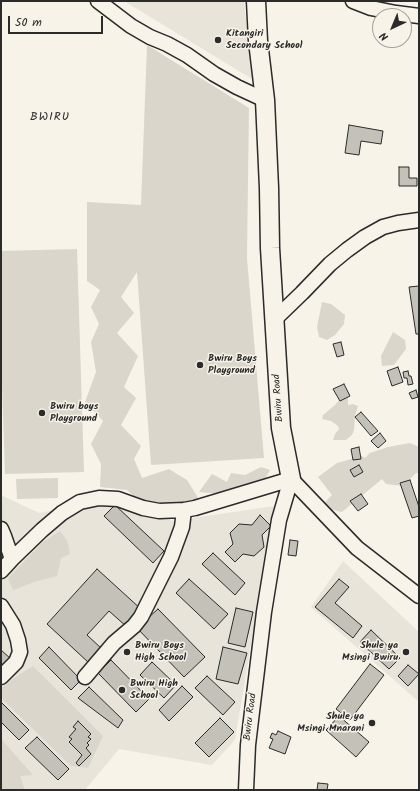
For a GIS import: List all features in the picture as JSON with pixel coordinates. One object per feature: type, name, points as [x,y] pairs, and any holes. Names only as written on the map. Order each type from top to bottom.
[{"type":"main road","name":"Bwiru Road","points":[[256,1],[258,41],[265,100],[270,248],[281,428],[291,479]]},
{"type":"street","points":[[98,1],[131,26],[150,37],[167,44],[237,87],[265,100]]},
{"type":"street","points":[[353,1],[371,8],[419,16]]},
{"type":"street","points":[[274,320],[330,264],[365,236],[383,227],[419,220]]},
{"type":"street","points":[[1,571],[42,530],[62,513],[80,502],[99,498],[118,500],[159,511],[184,510],[291,479],[357,548],[419,596]]},
{"type":"street","name":"Bwiru Road","points":[[246,790],[248,745],[264,612],[279,520],[291,479]]},
{"type":"street","points":[[85,677],[114,643],[134,626],[141,617],[171,557],[182,527],[184,510]]},
{"type":"street","points":[[1,529],[12,559]]},
{"type":"street","points":[[1,606],[13,626],[20,652],[16,662],[1,678]]},
{"type":"shaded area","name":"Kitangiri Secondary School","points":[[124,1],[244,1],[252,79]]},
{"type":"shaded area","points":[[147,45],[249,108],[247,258],[264,458],[151,465],[137,272],[121,297],[134,313],[117,333],[138,356],[124,387],[136,398],[121,425],[141,446],[134,459],[142,478],[169,469],[187,480],[200,501],[180,504],[142,504],[127,490],[100,487],[101,464],[91,444],[103,421],[85,402],[96,372],[91,342],[99,324],[91,307],[100,290],[87,281],[87,202],[141,205]]},
{"type":"shaded area","name":"Bwiru boys Playground","points":[[77,249],[84,472],[5,474],[1,353],[1,251]]},
{"type":"shaded area","points":[[322,302],[331,304],[345,315],[344,324],[335,335],[327,340],[319,337],[317,327]]},
{"type":"shaded area","points":[[393,332],[405,340],[406,349],[394,365],[382,366],[381,356]]},
{"type":"shaded area","points":[[343,395],[348,398],[348,405],[353,404],[358,406],[355,416],[354,430],[352,435],[346,440],[333,440],[339,429],[338,426],[331,421],[322,419],[323,415],[335,405]]},
{"type":"shaded area","points":[[410,443],[419,447],[419,473],[416,473],[403,486],[386,484],[382,479],[342,512],[320,507],[332,495],[318,477],[337,463],[362,456],[365,458],[370,453],[388,447]]},
{"type":"shaded area","points":[[261,467],[270,470],[265,479],[221,494],[199,492],[212,474],[227,482],[231,473],[245,475]]},
{"type":"shaded area","points":[[58,478],[58,498],[17,499],[16,479]]},
{"type":"shaded area","name":"Bwiru High School","points":[[1,495],[39,513],[107,499],[116,500],[173,521],[274,506],[235,740],[212,765],[119,749],[85,790],[1,790]]},
{"type":"shaded area","points":[[60,531],[67,540],[70,554],[61,558],[57,576],[34,582],[13,590],[8,578],[43,542]]},
{"type":"shaded area","points":[[343,561],[419,632],[419,702],[311,607]]},
{"type":"shaded area","points":[[33,666],[103,736],[88,768],[71,766],[2,699],[1,688]]},
{"type":"shaded area","points":[[1,739],[33,775],[20,776],[25,790],[1,790]]},
{"type":"building","points":[[349,125],[383,131],[381,144],[361,141],[359,155],[345,153]]},
{"type":"building","points":[[399,167],[409,167],[409,178],[417,178],[417,186],[399,186]]},
{"type":"building","points":[[419,286],[419,334],[416,334],[409,287]]},
{"type":"building","points":[[341,342],[344,355],[337,357],[333,344]]},
{"type":"building","points":[[398,367],[403,382],[392,386],[387,371]]},
{"type":"building","points":[[408,371],[413,384],[408,385],[407,378],[404,378],[403,372]]},
{"type":"building","points":[[344,384],[350,396],[340,401],[333,389]]},
{"type":"building","points":[[416,390],[418,397],[412,399],[409,393]]},
{"type":"building","points":[[361,412],[378,431],[371,436],[355,417]]},
{"type":"building","points":[[380,433],[386,441],[378,448],[371,441]]},
{"type":"building","points":[[359,447],[361,459],[353,460],[351,449]]},
{"type":"building","points":[[359,465],[363,472],[354,477],[350,470]]},
{"type":"building","points":[[410,480],[419,507],[419,516],[412,518],[400,483]]},
{"type":"building","points":[[361,494],[368,504],[358,511],[350,501]]},
{"type":"building","points":[[115,505],[164,551],[153,563],[104,516]]},
{"type":"building","points":[[260,515],[271,526],[262,535],[264,547],[254,556],[243,554],[235,562],[225,552],[233,544],[230,533],[239,524],[252,525]]},
{"type":"building","points":[[290,540],[298,541],[296,556],[288,555]]},
{"type":"building","points":[[213,553],[245,583],[235,595],[202,564]]},
{"type":"building","points":[[97,569],[142,610],[127,627],[109,611],[87,635],[102,649],[89,663],[47,624]]},
{"type":"building","points":[[189,579],[228,614],[214,629],[176,593]]},
{"type":"building","points":[[339,579],[349,587],[335,603],[362,626],[353,638],[315,607]]},
{"type":"building","points":[[236,608],[253,612],[245,647],[228,643]]},
{"type":"building","points":[[158,609],[205,657],[184,677],[137,628]]},
{"type":"building","points":[[371,630],[400,658],[389,669],[360,642]]},
{"type":"building","points":[[49,647],[81,680],[71,690],[39,658]]},
{"type":"building","points":[[223,647],[247,653],[238,684],[216,679]]},
{"type":"building","points":[[1,650],[11,659],[1,670]]},
{"type":"building","points":[[111,660],[149,699],[136,712],[98,673]]},
{"type":"building","points":[[152,662],[176,685],[164,698],[140,675]]},
{"type":"building","points":[[370,664],[384,675],[350,720],[336,709]]},
{"type":"building","points":[[408,665],[419,674],[408,686],[398,676]]},
{"type":"building","points":[[207,676],[235,702],[223,715],[195,688]]},
{"type":"building","points":[[182,686],[193,697],[169,721],[159,710]]},
{"type":"building","points":[[89,687],[123,720],[118,728],[78,698]]},
{"type":"building","points":[[1,702],[29,730],[19,740],[1,722]]},
{"type":"building","points":[[339,716],[369,742],[356,757],[326,730]]},
{"type":"building","points":[[220,718],[234,732],[209,757],[195,743]]},
{"type":"building","points":[[78,721],[91,734],[88,737],[91,739],[87,743],[89,745],[86,748],[91,754],[79,766],[76,763],[82,755],[69,742],[72,739],[69,737],[76,729],[73,727]]},
{"type":"building","points":[[278,731],[291,737],[285,754],[269,748],[273,739],[270,738],[272,733],[276,735]]},
{"type":"building","points":[[37,737],[69,769],[58,780],[25,748]]},
{"type":"building","points":[[318,783],[328,784],[327,790],[317,790]]},
{"type":"place","name":"Kitangiri Secondary School","points":[[218,40]]},
{"type":"place","name":"Bwiru Boys Playground","points":[[200,365]]},
{"type":"place","name":"Bwiru boys Playground","points":[[42,413]]},
{"type":"place","name":"Bwiru Boys High School","points":[[127,652]]},
{"type":"place","name":"Shule ya Msingi Bwiru","points":[[406,652]]},
{"type":"place","name":"Bwiru High School","points":[[122,690]]},
{"type":"place","name":"Shule ya Msingi Mnarani","points":[[372,723]]},
{"type":"district","name":"BWIRU","points":[[50,118]]}]
